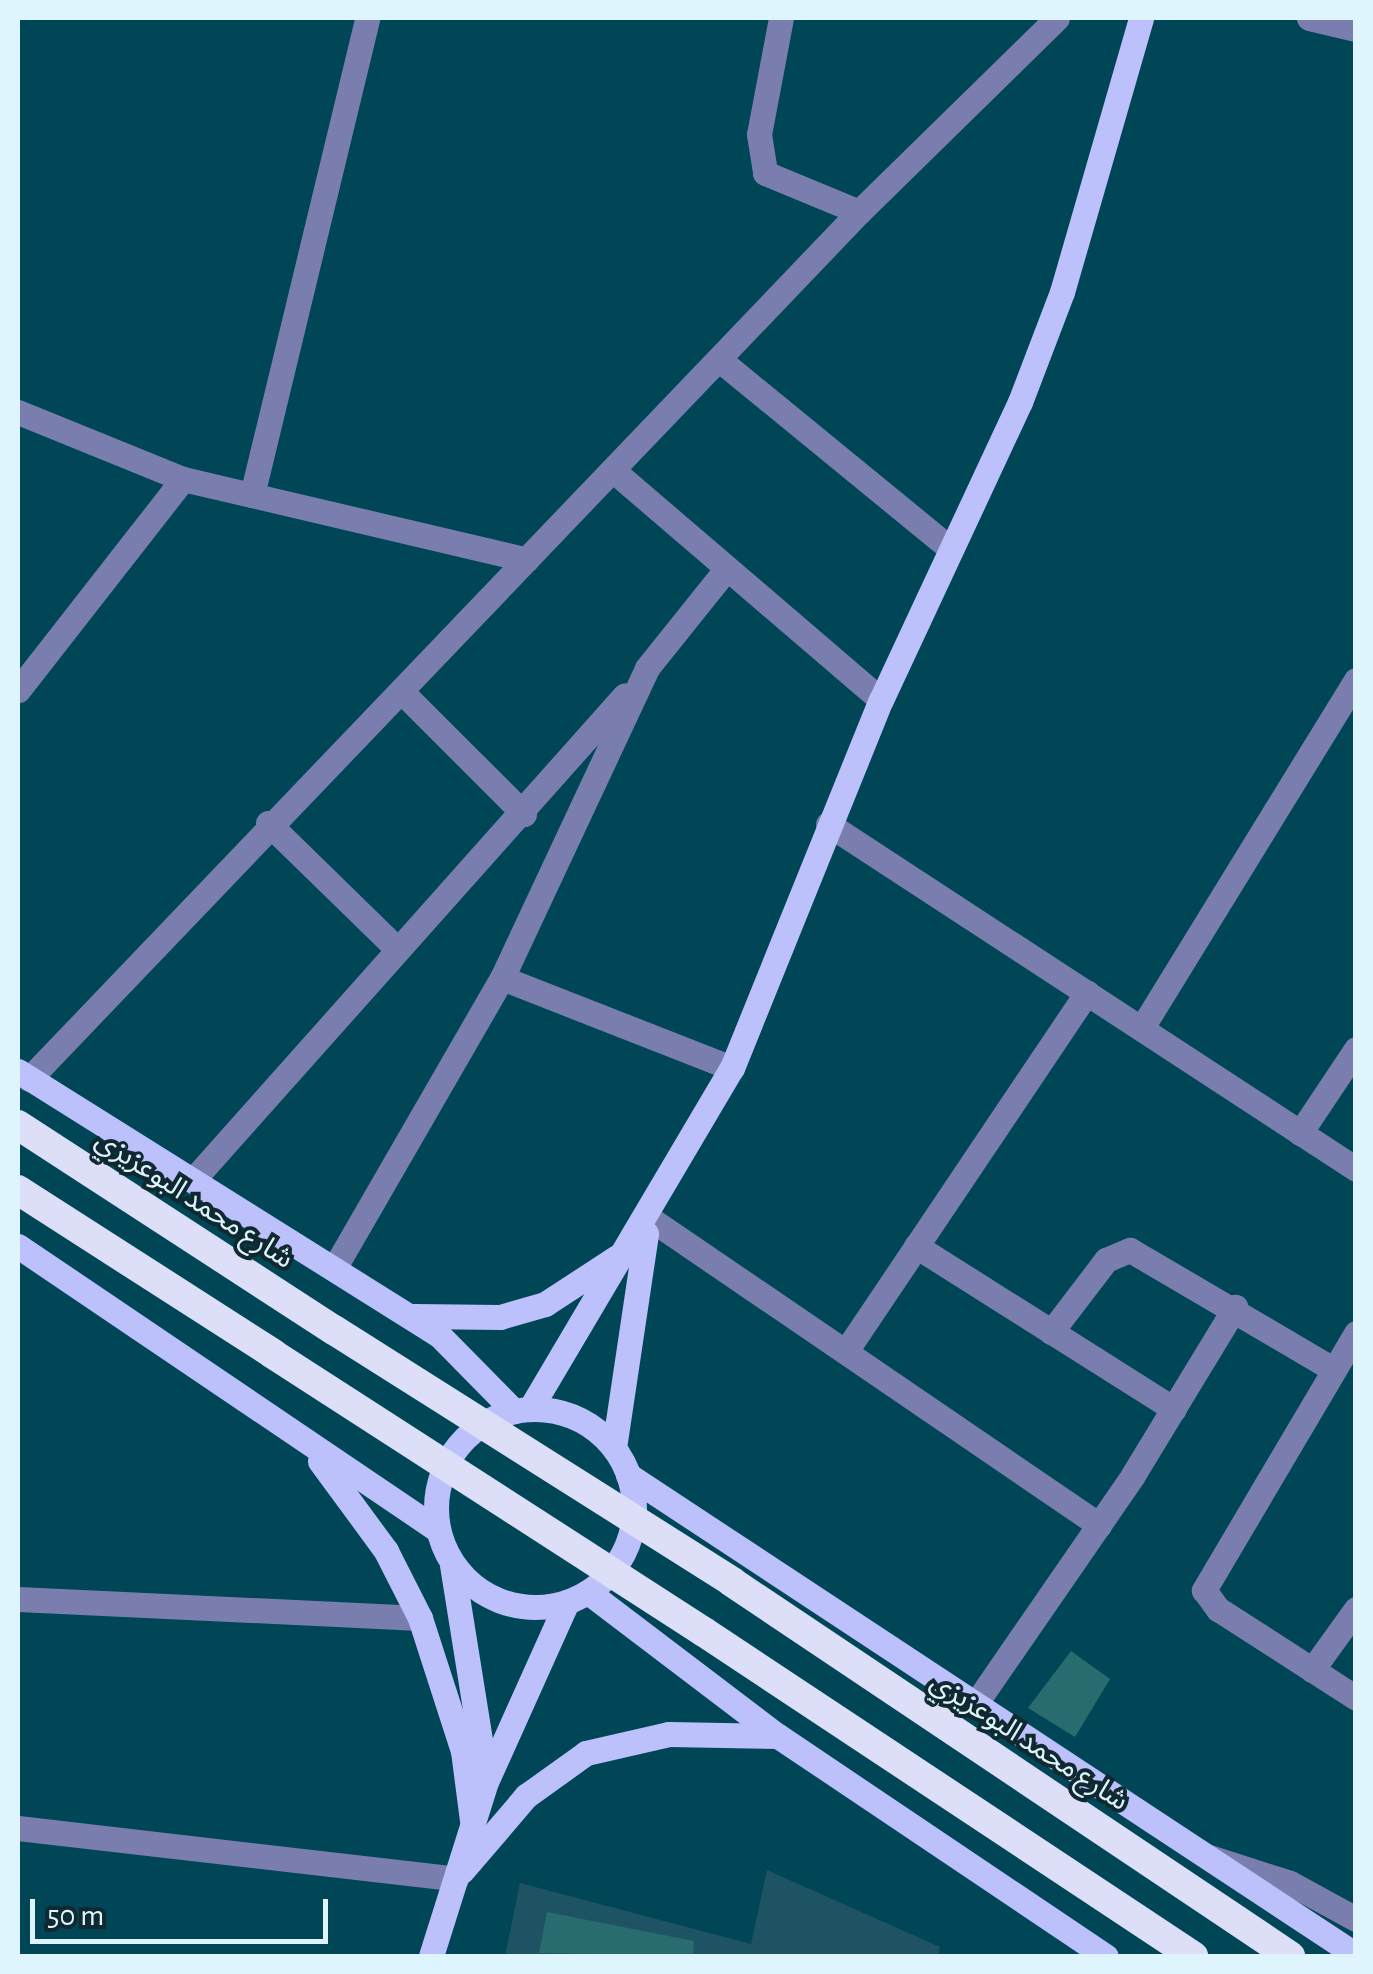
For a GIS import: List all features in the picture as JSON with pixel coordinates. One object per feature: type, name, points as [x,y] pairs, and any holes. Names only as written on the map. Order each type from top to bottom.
[{"type":"highway","name":"شارع محمد البوعزيزي","points":[[18,1125],[732,1582],[1290,1956]]},
{"type":"highway","points":[[18,1190],[704,1632],[1193,1956]]},
{"type":"main road","points":[[486,1782],[472,1650],[452,1564],[438,1530],[438,1486],[458,1446],[522,1410],[648,1218],[732,1068],[881,700],[948,546],[1020,402],[1062,292],[1141,18]]},
{"type":"main road","points":[[23,1075],[409,1316],[466,1358],[522,1410],[576,1418],[614,1448],[628,1475],[628,1540],[578,1597],[486,1782],[431,1956]]},
{"type":"main road","points":[[409,1316],[470,1319],[545,1304],[620,1254],[648,1218]]},
{"type":"main road","points":[[614,1448],[648,1218]]},
{"type":"main road","points":[[18,1246],[438,1530]]},
{"type":"main road","points":[[293,1432],[354,1504],[420,1618],[462,1751],[472,1820]]},
{"type":"main road","points":[[628,1475],[1356,1955]]},
{"type":"main road","points":[[452,1564],[491,1598],[542,1607],[578,1597]]},
{"type":"main road","points":[[578,1597],[1106,1956]]},
{"type":"main road","points":[[456,1879],[526,1796],[586,1753],[669,1734],[778,1736]]},
{"type":"street","points":[[252,495],[367,18]]},
{"type":"street","points":[[781,18],[758,134],[765,173],[859,212]]},
{"type":"street","points":[[23,1075],[615,472],[859,212],[1057,18]]},
{"type":"street","points":[[1309,18],[1356,29]]},
{"type":"street","points":[[721,361],[948,546]]},
{"type":"street","points":[[18,412],[184,480],[527,560]]},
{"type":"street","points":[[615,472],[724,572],[881,700]]},
{"type":"street","points":[[18,690],[184,480]]},
{"type":"street","points":[[193,1180],[396,947],[524,814],[724,572]]},
{"type":"street","points":[[335,1267],[502,978],[647,668]]},
{"type":"street","points":[[1142,1026],[1356,680]]},
{"type":"street","points":[[401,691],[524,814]]},
{"type":"street","points":[[268,823],[396,947]]},
{"type":"street","points":[[828,824],[1356,1168]]},
{"type":"street","points":[[502,978],[732,1068]]},
{"type":"street","points":[[846,1351],[1087,992]]},
{"type":"street","points":[[1300,1133],[1356,1049]]},
{"type":"street","points":[[648,1218],[1100,1525]]},
{"type":"street","points":[[916,1246],[1174,1410]]},
{"type":"street","points":[[1051,1332],[1116,1250],[1235,1308],[1333,1368]]},
{"type":"street","points":[[976,1703],[1100,1525],[1235,1308]]},
{"type":"street","points":[[1356,1333],[1204,1590],[1218,1609],[1356,1698]]},
{"type":"street","points":[[18,1599],[420,1618]]},
{"type":"street","points":[[1312,1670],[1356,1609]]},
{"type":"street","points":[[18,1828],[456,1879]]},
{"type":"street","points":[[1205,1856],[1277,1877],[1354,1916]]},
{"type":"shaded area","points":[[767,1870],[940,1947],[938,1956],[505,1956],[520,1883],[751,1944]]},
{"type":"building","points":[[1071,1651],[1110,1679],[1075,1737],[1028,1708]]},
{"type":"building","points":[[547,1912],[694,1941],[693,1956],[539,1953]]}]
